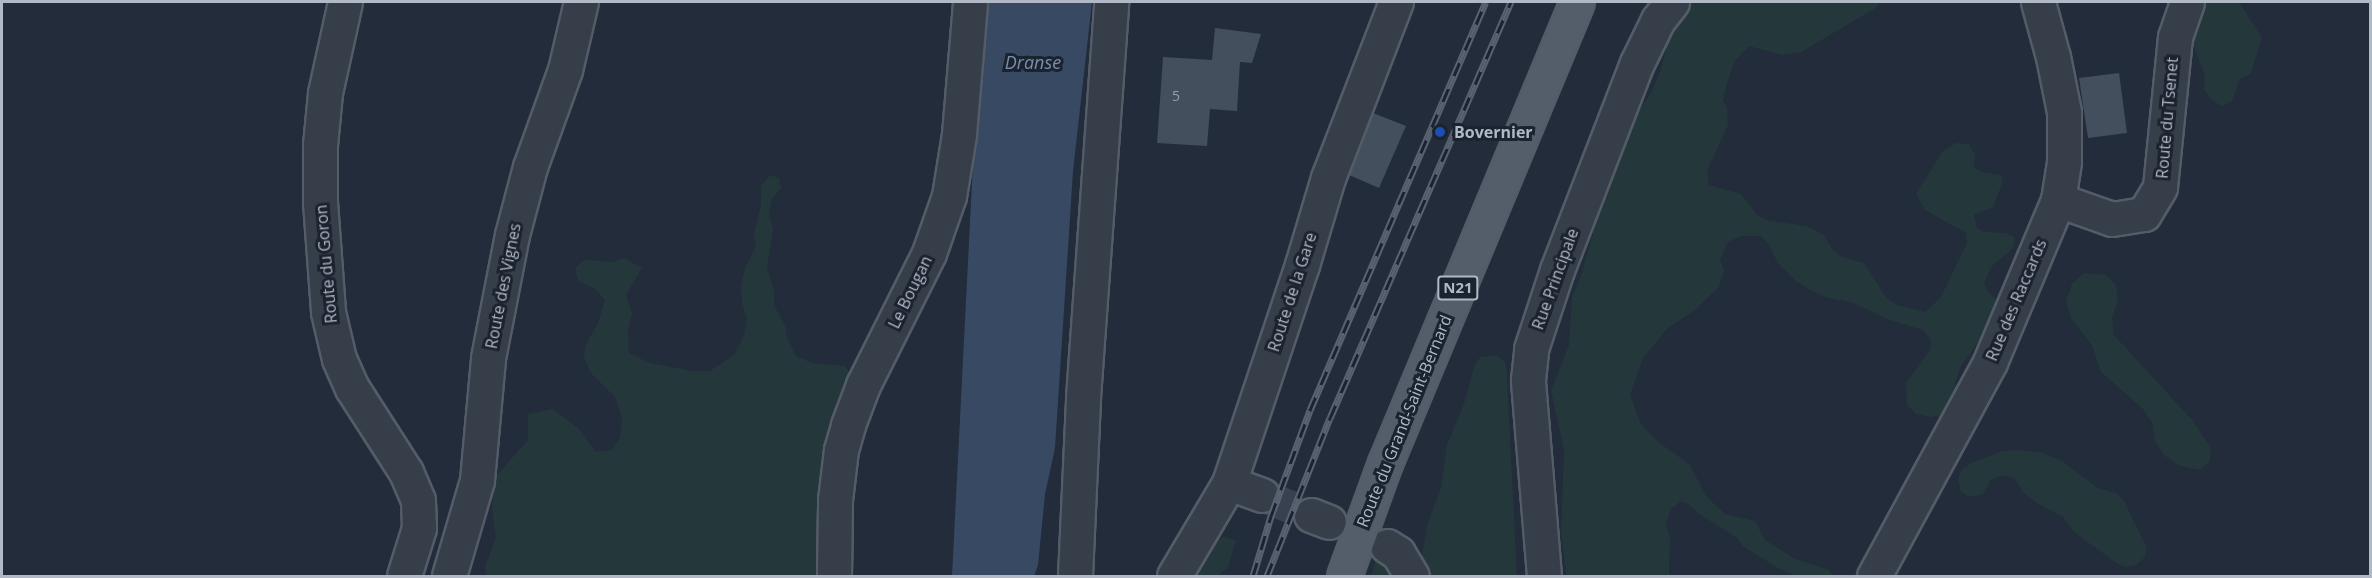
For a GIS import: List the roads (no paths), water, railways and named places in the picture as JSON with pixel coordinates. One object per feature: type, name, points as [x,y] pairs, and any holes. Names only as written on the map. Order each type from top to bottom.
[{"type":"main road","name":"Route du Grand-Saint-Bernard","points":[[1344,576],[1385,463],[1577,2]]},
{"type":"street","name":"Route du Goron","points":[[345,2],[326,93],[320,145],[320,202],[328,312],[339,358],[352,388],[406,471],[418,500],[419,528],[404,576]]},
{"type":"street","name":"Route des Vignes","points":[[449,576],[477,480],[486,368],[512,235],[530,167],[565,70],[581,2]]},
{"type":"street","name":"Le Bougan","points":[[834,576],[836,489],[848,425],[863,385],[929,253],[951,188],[959,134],[970,2]]},
{"type":"street","points":[[1075,576],[1083,397],[1111,2]]},
{"type":"street","name":"Route de la Gare","points":[[1174,576],[1229,483],[1302,265],[1328,178],[1396,2]]},
{"type":"street","name":"Rue Principale","points":[[1544,576],[1528,380],[1531,349],[1557,270],[1637,63],[1658,20],[1672,2]]},
{"type":"street","name":"Rue des Raccards","points":[[1874,576],[1990,362],[2058,200],[2064,161],[2064,112],[2053,57],[2038,2]]},
{"type":"street","name":"Route du Tsenet","points":[[2058,200],[2112,219],[2144,214],[2160,187],[2175,37],[2187,2]]},
{"type":"street","points":[[1229,483],[1262,495]]},
{"type":"street","points":[[1387,546],[1398,553],[1412,576]]},
{"type":"water","name":"Dranse","points":[[985,2],[1092,2],[1073,171],[1055,448],[1045,494],[1038,565],[1034,576],[952,576],[977,85]]},
{"type":"tunnel","points":[[1262,495],[1311,515]]},
{"type":"railway","points":[[1253,576],[1271,516],[1310,410],[1486,2]]},
{"type":"railway","points":[[1267,576],[1330,418],[1511,2]]},
{"type":"place","name":"Bovernier","points":[[1440,132]]}]
